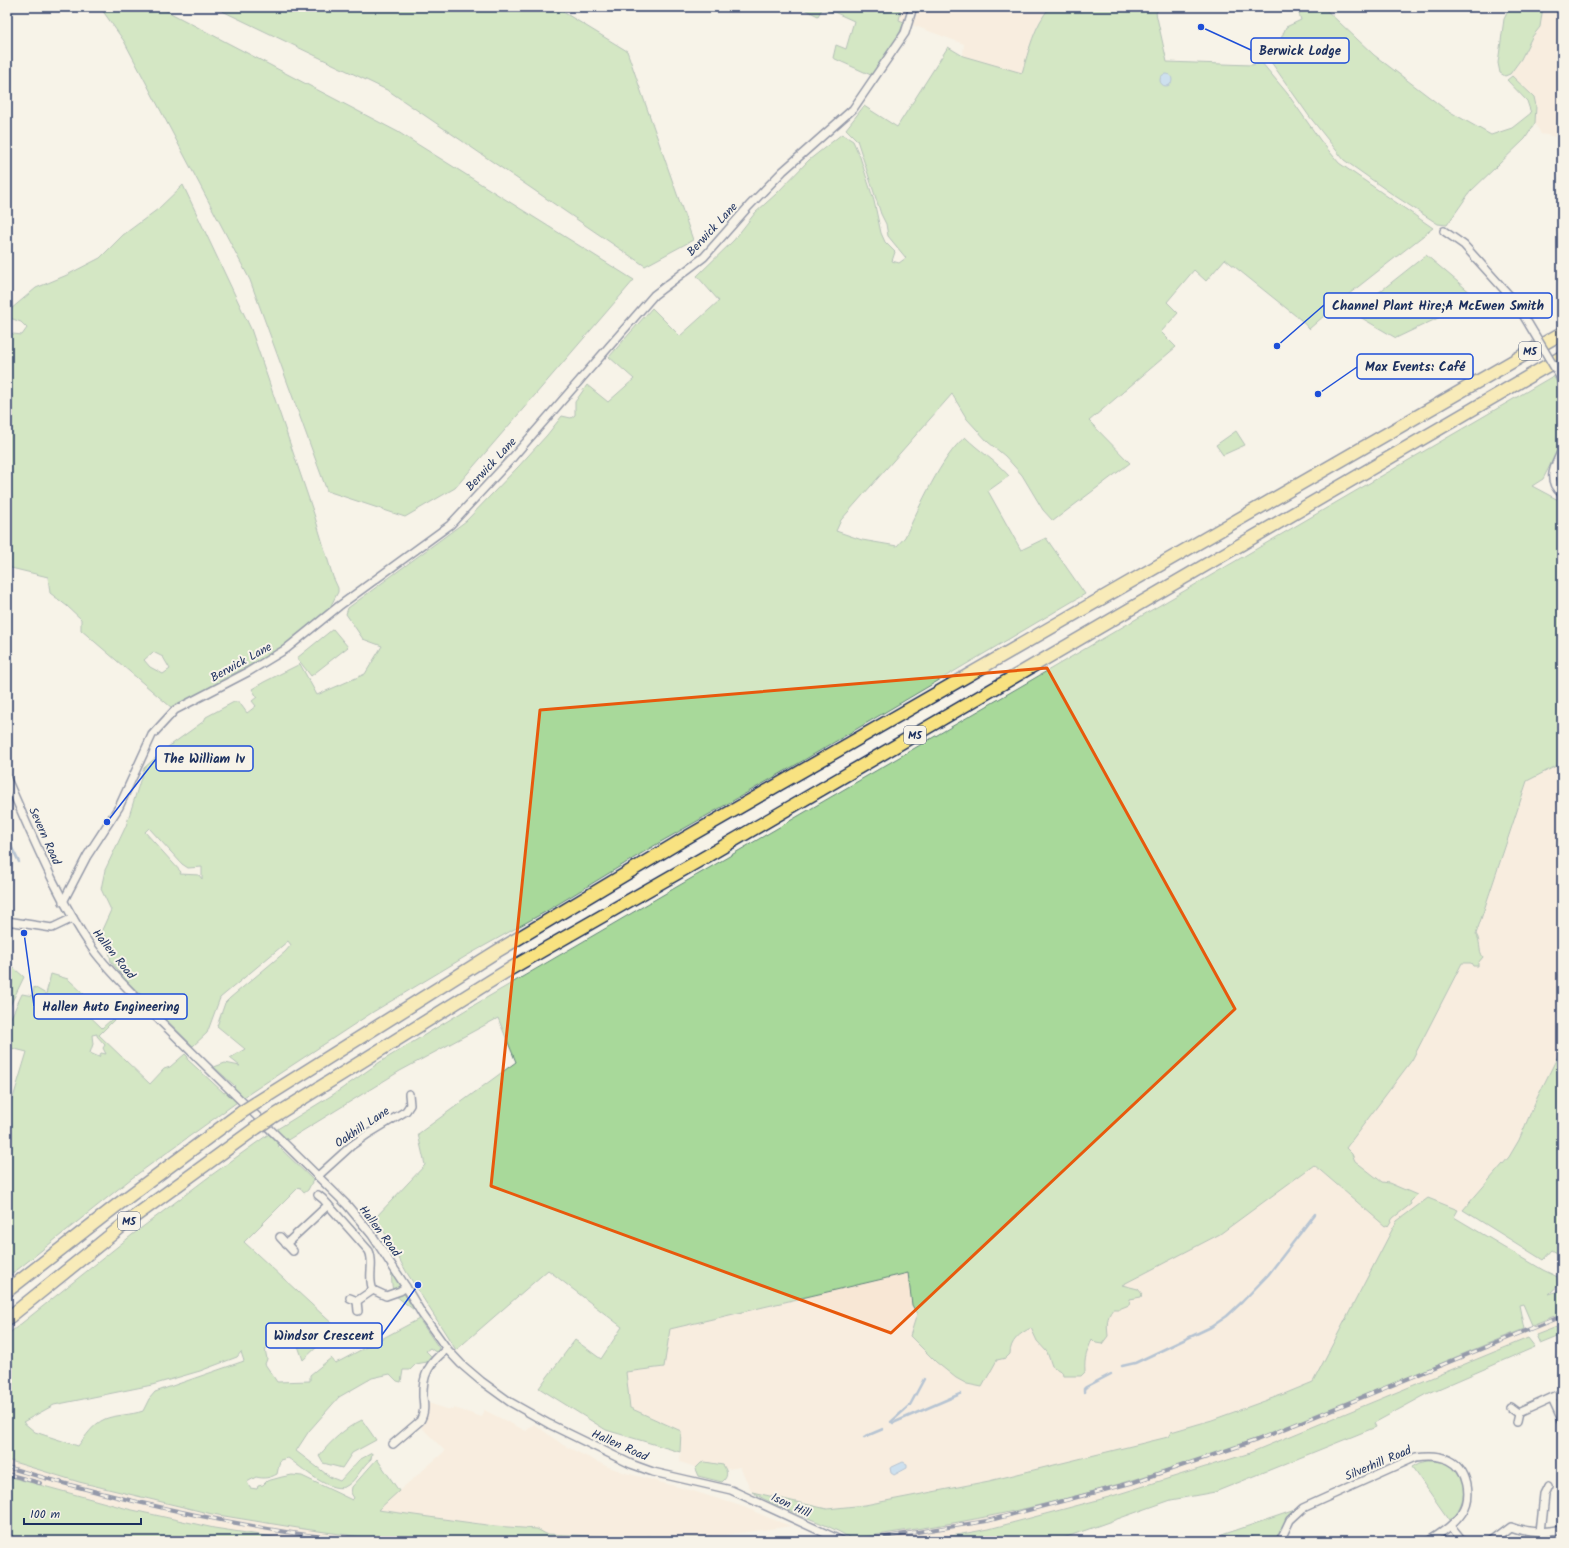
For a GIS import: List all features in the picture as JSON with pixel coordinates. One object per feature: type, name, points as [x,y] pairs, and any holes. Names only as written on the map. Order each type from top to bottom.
[{"type":"highway","name":"M5","points":[[7,1291],[116,1206],[242,1112],[499,950],[684,839],[1562,333]]},
{"type":"highway","name":"M5","points":[[7,1320],[127,1222],[270,1118],[510,969],[707,856],[1562,357]]},
{"type":"street","name":"Berwick Lane","points":[[63,902],[87,856],[119,806],[152,735],[175,710],[248,672],[286,649],[339,606],[450,525],[513,457],[654,295],[704,257],[749,206],[783,171],[853,109],[905,33],[913,7]]},
{"type":"street","points":[[1444,231],[1464,245],[1509,295],[1522,313],[1562,380]]},
{"type":"street","points":[[1562,450],[1553,470],[1552,476],[1552,482],[1562,494]]},
{"type":"street","name":"Severn Road","points":[[7,779],[63,902]]},
{"type":"street","name":"Hallen Road","points":[[63,902],[92,948],[117,978],[318,1176],[359,1219],[406,1287],[422,1314],[447,1349],[461,1364],[481,1381],[528,1413],[631,1464],[653,1472],[731,1490]]},
{"type":"street","points":[[7,921],[52,928],[73,918]]},
{"type":"street","name":"Oakhill Lane","points":[[318,1176],[351,1146],[368,1134],[406,1112],[410,1105],[409,1094]]},
{"type":"street","points":[[318,1195],[369,1251],[372,1260],[370,1282],[373,1290],[386,1296],[406,1287]]},
{"type":"street","points":[[286,1244],[328,1205]]},
{"type":"street","points":[[280,1237],[293,1252]]},
{"type":"street","points":[[358,1311],[354,1300],[373,1290]]},
{"type":"street","points":[[393,1444],[420,1421],[423,1416],[423,1389],[428,1369],[431,1363],[447,1349]]},
{"type":"street","points":[[1518,1412],[1562,1393]]},
{"type":"street","points":[[1552,1398],[1562,1420]]},
{"type":"street","points":[[1510,1407],[1518,1412]]},
{"type":"street","points":[[1516,1422],[1518,1412]]},
{"type":"street","name":"Silverhill Road","points":[[1280,1541],[1290,1520],[1303,1508],[1416,1457],[1427,1455],[1437,1456],[1454,1463],[1466,1481],[1468,1497],[1463,1512],[1451,1526],[1429,1541]]},
{"type":"street","points":[[1540,1532],[1544,1495],[1548,1487]]},
{"type":"street","name":"Ison Hill","points":[[731,1490],[840,1540]]},
{"type":"street","points":[[1451,1526],[1463,1541]]},
{"type":"street","points":[[1490,1541],[1510,1526],[1521,1531],[1540,1532],[1562,1529]]},
{"type":"street","points":[[1215,1541],[1251,1541]]},
{"type":"highlighted area","points":[[1047,668],[1235,1009],[891,1333],[491,1186],[540,710]]},
{"type":"shaded area","points":[[892,7],[1050,7],[1037,27],[1022,74],[963,56],[964,44],[899,20],[901,11]]},
{"type":"shaded area","points":[[1543,7],[1562,7],[1562,138],[1541,134],[1535,123],[1536,106],[1534,97],[1510,74],[1521,59],[1532,37],[1540,27]]},
{"type":"shaded area","points":[[1562,763],[1562,1048],[1537,1098],[1519,1140],[1509,1157],[1463,1210],[1458,1210],[1428,1198],[1392,1230],[1313,1382],[1212,1420],[1171,1432],[1168,1437],[1120,1450],[989,1481],[865,1505],[826,1509],[752,1492],[740,1467],[710,1472],[680,1462],[681,1431],[629,1408],[626,1372],[664,1367],[669,1329],[908,1273],[912,1305],[917,1314],[997,1360],[1006,1358],[1010,1347],[1021,1332],[1070,1312],[1220,1234],[1314,1165],[1340,1187],[1352,1154],[1346,1148],[1412,1060],[1473,942],[1527,781]]},
{"type":"shaded area","points":[[1562,1313],[1562,1325],[1536,1335],[1532,1325]]},
{"type":"shaded area","points":[[1524,1329],[1528,1338],[1247,1454],[1109,1497],[989,1529],[924,1541],[833,1541],[998,1514],[1109,1486],[1261,1437]]},
{"type":"shaded area","points":[[428,1403],[447,1409],[453,1410],[454,1408],[482,1417],[484,1410],[526,1431],[534,1424],[563,1445],[606,1466],[744,1507],[791,1526],[697,1539],[657,1538],[652,1535],[642,1538],[546,1534],[537,1529],[494,1526],[377,1510],[445,1451],[419,1425],[426,1419],[428,1413]]},
{"type":"shaded area","points":[[7,1460],[79,1482],[212,1514],[391,1541],[299,1541],[214,1528],[128,1509],[7,1476]]},
{"type":"green space","points":[[100,7],[159,7],[398,132],[634,280],[455,488],[405,517],[327,491],[250,280],[124,41]]},
{"type":"green space","points":[[214,7],[555,7],[627,51],[693,240],[645,266],[389,91]]},
{"type":"green space","points":[[800,7],[892,7],[901,11],[899,20],[904,22],[897,39],[873,76],[833,58],[836,45],[846,49],[854,21],[834,12],[822,9],[818,16]]},
{"type":"green space","points":[[1050,7],[1160,7],[1156,13],[1167,62],[1251,65],[1262,63],[1287,93],[1320,140],[1339,163],[1433,228],[1349,294],[1309,329],[1301,320],[1225,259],[1206,281],[1194,270],[1167,302],[1178,313],[1161,332],[1176,347],[1089,421],[1130,463],[1053,521],[1043,510],[1022,475],[967,419],[952,394],[841,520],[836,531],[862,540],[897,546],[905,537],[931,484],[947,457],[965,437],[1009,476],[988,491],[1021,550],[1046,538],[1085,594],[373,1012],[247,1095],[176,1146],[132,1178],[7,1278],[7,1096],[13,1098],[27,1052],[7,1047],[7,1026],[22,994],[33,996],[34,987],[46,994],[51,974],[68,979],[84,994],[76,1003],[102,1028],[121,1011],[122,1012],[99,1035],[150,1084],[164,1069],[170,1067],[185,1054],[188,1057],[187,1059],[224,1093],[235,1086],[214,1067],[225,1063],[240,1066],[230,1058],[245,1049],[217,1026],[225,1003],[285,952],[291,945],[288,941],[220,998],[207,1033],[193,1046],[126,980],[111,962],[108,943],[101,932],[111,910],[101,889],[105,870],[126,826],[144,768],[168,747],[204,721],[206,717],[234,702],[239,702],[247,713],[256,706],[252,701],[257,697],[252,689],[300,664],[317,695],[365,674],[382,646],[363,639],[346,614],[348,608],[466,521],[518,467],[562,416],[571,418],[575,415],[575,402],[587,385],[608,402],[634,379],[609,357],[652,308],[680,336],[719,301],[697,276],[734,240],[755,213],[809,160],[842,134],[853,141],[860,157],[874,201],[881,233],[885,242],[895,252],[892,261],[899,263],[906,258],[888,236],[886,224],[881,214],[857,140],[846,129],[864,106],[897,127],[948,47],[963,56],[1022,73],[1033,38],[1044,14]],"holes":[[[149,828],[182,864],[188,868],[202,867],[202,879],[199,875],[180,874],[181,872],[145,832]],[[97,1034],[105,1045],[103,1048],[106,1054],[101,1053],[99,1057],[90,1053],[93,1044],[92,1035]]]},
{"type":"green space","points":[[1297,7],[1323,7],[1374,55],[1445,109],[1491,135],[1512,128],[1531,113],[1527,101],[1507,80],[1512,76],[1534,97],[1536,106],[1535,123],[1525,139],[1470,192],[1447,225],[1438,224],[1344,160],[1309,116],[1271,62],[1286,27],[1301,20]]},
{"type":"green space","points":[[1510,7],[1543,7],[1540,27],[1532,37],[1521,59],[1510,74],[1505,76],[1500,73],[1498,63],[1504,19]]},
{"type":"green space","points":[[183,185],[251,329],[314,514],[333,577],[338,588],[338,592],[329,609],[281,648],[172,708],[81,630],[81,619],[50,593],[48,577],[7,567],[7,330],[13,334],[22,335],[27,328],[21,322],[7,317],[11,309],[36,288],[67,275],[100,258],[123,235],[158,209]],"holes":[[[153,652],[163,657],[170,669],[163,674],[150,667],[144,660]]]},
{"type":"green space","points":[[1426,255],[1478,299],[1396,338],[1353,313]]},
{"type":"green space","points":[[1553,376],[1562,390],[1562,442],[1543,479],[1532,486],[1562,502],[1562,763],[1527,781],[1476,934],[1483,957],[1478,963],[1478,966],[1473,966],[1471,963],[1462,963],[1412,1060],[1346,1148],[1352,1154],[1355,1161],[1382,1182],[1389,1183],[1417,1195],[1410,1202],[1411,1204],[1393,1218],[1388,1226],[1385,1226],[1314,1165],[1220,1234],[1122,1285],[1138,1289],[1142,1294],[1141,1297],[1130,1299],[1129,1305],[1119,1309],[1113,1309],[1108,1319],[1108,1336],[1102,1344],[1096,1343],[1092,1339],[1085,1358],[1085,1372],[1081,1376],[1063,1376],[1062,1372],[1052,1366],[1047,1352],[1037,1341],[1031,1328],[1016,1338],[1010,1349],[1010,1354],[1006,1358],[997,1360],[982,1387],[967,1384],[956,1378],[936,1362],[910,1336],[917,1314],[912,1305],[908,1273],[670,1329],[664,1367],[626,1372],[630,1408],[681,1431],[680,1452],[606,1430],[539,1388],[575,1340],[601,1359],[622,1327],[548,1270],[456,1350],[407,1273],[376,1217],[425,1165],[418,1134],[516,1062],[498,1018],[400,1071],[278,1146],[313,1180],[308,1190],[304,1193],[299,1187],[244,1242],[337,1328],[303,1360],[296,1340],[287,1340],[273,1344],[265,1349],[267,1359],[265,1364],[277,1382],[310,1381],[310,1375],[331,1358],[335,1363],[340,1361],[419,1319],[439,1348],[437,1352],[430,1348],[426,1351],[431,1356],[427,1362],[416,1364],[410,1370],[403,1370],[401,1382],[397,1381],[390,1374],[372,1378],[339,1397],[309,1431],[296,1451],[330,1477],[340,1481],[359,1460],[372,1453],[371,1459],[348,1485],[342,1488],[326,1484],[288,1458],[280,1460],[277,1474],[267,1478],[256,1477],[247,1482],[250,1488],[257,1489],[258,1486],[263,1485],[267,1481],[292,1475],[302,1476],[352,1500],[354,1498],[351,1493],[352,1487],[377,1459],[399,1491],[378,1510],[494,1526],[537,1529],[546,1534],[642,1538],[650,1536],[661,1538],[712,1537],[711,1541],[390,1541],[212,1514],[79,1482],[7,1460],[7,1335],[132,1235],[266,1136],[334,1094],[380,1062],[469,1008]],"holes":[[[241,1352],[244,1361],[155,1392],[149,1399],[143,1411],[101,1421],[90,1431],[78,1446],[35,1432],[23,1422],[54,1405],[152,1385],[200,1371],[237,1357]]]},
{"type":"green space","points":[[1236,431],[1245,445],[1223,455],[1216,445]]},
{"type":"green space","points":[[333,629],[348,647],[311,676],[297,658]]},
{"type":"green space","points":[[7,962],[24,977],[7,1012]]},
{"type":"green space","points":[[1562,1048],[1562,1256],[1552,1250],[1543,1260],[1463,1210],[1509,1157],[1519,1140],[1537,1098]]},
{"type":"green space","points":[[1428,1198],[1458,1210],[1454,1217],[1543,1270],[1562,1279],[1562,1282],[1549,1294],[1562,1290],[1562,1313],[1532,1325],[1523,1304],[1519,1305],[1524,1329],[1360,1398],[1261,1437],[1197,1460],[1096,1491],[1029,1508],[960,1522],[852,1539],[827,1526],[776,1505],[752,1492],[827,1509],[865,1505],[989,1481],[1168,1437],[1171,1432],[1212,1420],[1313,1382],[1397,1221]]},
{"type":"green space","points":[[391,1265],[404,1285],[393,1291],[392,1285]]},
{"type":"green space","points":[[403,1292],[414,1310],[396,1296]]},
{"type":"green space","points":[[1562,1325],[1562,1335],[1540,1344],[1536,1335]]},
{"type":"green space","points":[[1528,1338],[1535,1347],[1429,1393],[1374,1423],[1376,1427],[1215,1492],[1171,1500],[1055,1541],[924,1541],[989,1529],[1109,1497],[1247,1454]]},
{"type":"green space","points":[[362,1420],[376,1440],[352,1453],[342,1468],[323,1463],[319,1456],[328,1445],[344,1431]]},
{"type":"green space","points":[[1427,1461],[1448,1464],[1457,1472],[1461,1479],[1464,1493],[1462,1501],[1455,1515],[1449,1520],[1412,1467]]},
{"type":"green space","points":[[705,1462],[723,1465],[727,1474],[722,1482],[698,1476],[695,1469],[701,1463]]},
{"type":"green space","points":[[7,1476],[128,1509],[214,1528],[299,1541],[7,1541]]},
{"type":"green space","points":[[1295,1510],[1275,1540],[1251,1537],[1216,1537]]},
{"type":"water","points":[[1164,74],[1168,74],[1172,80],[1168,86],[1164,86],[1160,82],[1160,78]]},
{"type":"water","points":[[903,1462],[907,1464],[907,1468],[894,1475],[891,1473],[890,1468]]},
{"type":"waterway","points":[[7,838],[19,862]]},
{"type":"waterway","points":[[1122,1366],[1135,1363],[1211,1327],[1227,1316],[1268,1275],[1315,1214]]},
{"type":"waterway","points":[[1084,1392],[1086,1387],[1111,1374]]},
{"type":"waterway","points":[[891,1422],[910,1405],[924,1379]]},
{"type":"waterway","points":[[893,1423],[960,1394]]},
{"type":"waterway","points":[[864,1437],[883,1429]]},
{"type":"railway","points":[[860,1541],[987,1521],[1131,1483],[1257,1440],[1562,1316]]},
{"type":"railway","points":[[7,1467],[108,1495],[176,1511],[280,1531],[358,1541]]},
{"type":"railway","points":[[7,1474],[40,1483]]},
{"type":"place","name":"Berwick Lodge","points":[[1201,27]]},
{"type":"place","name":"Channel Plant Hire;A McEwen Smith","points":[[1277,346]]},
{"type":"place","name":"Max Events: Café","points":[[1318,394]]},
{"type":"place","name":"The William Iv","points":[[107,822]]},
{"type":"place","name":"Hallen Auto Engineering","points":[[24,933]]},
{"type":"place","name":"Windsor Crescent","points":[[418,1285]]}]
